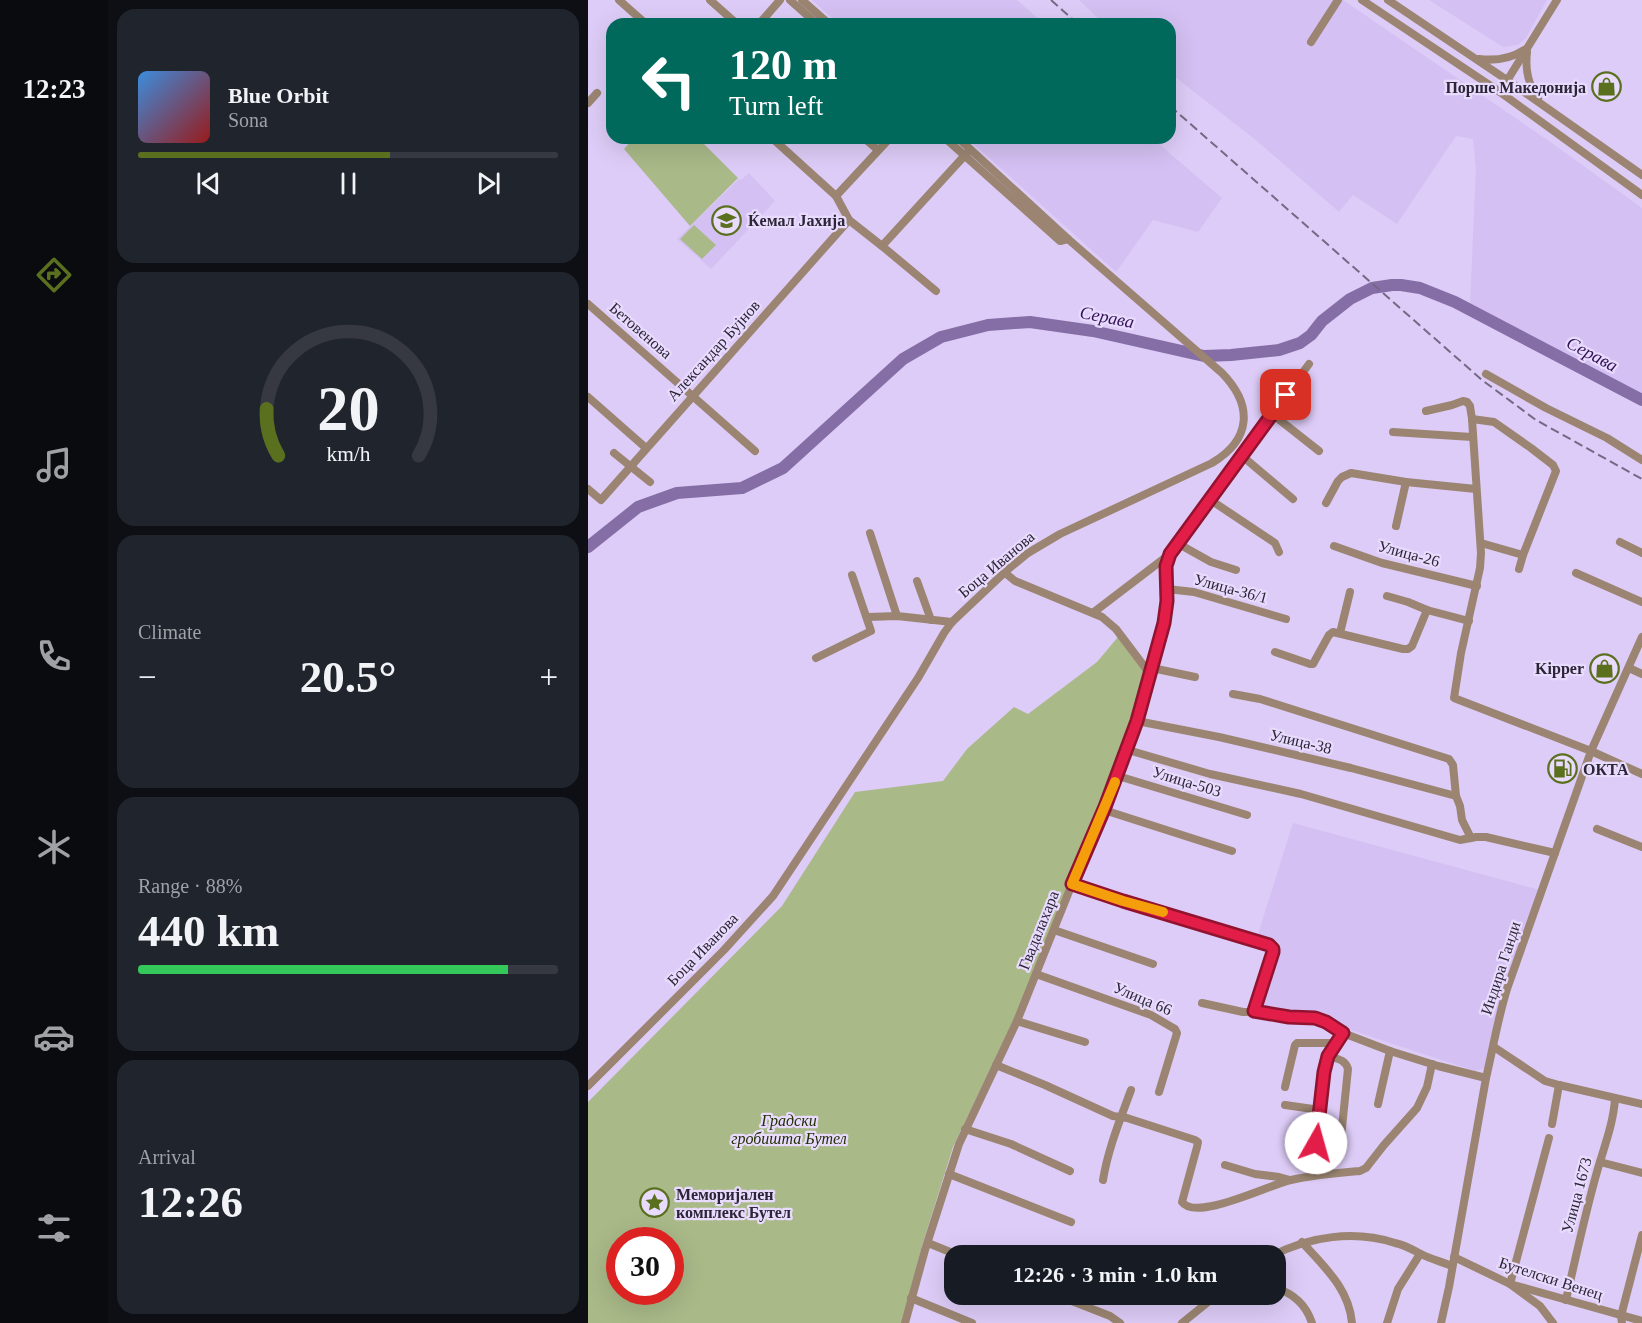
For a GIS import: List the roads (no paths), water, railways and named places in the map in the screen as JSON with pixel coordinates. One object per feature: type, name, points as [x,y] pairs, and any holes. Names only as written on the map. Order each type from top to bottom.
[{"type":"street","points":[[619,0],[639,18]]},
{"type":"street","points":[[710,0],[730,18]]},
{"type":"street","points":[[764,18],[780,0]]},
{"type":"street","points":[[790,0],[810,18]]},
{"type":"street","points":[[802,0],[822,18]]},
{"type":"street","points":[[1311,42],[1338,0]]},
{"type":"street","points":[[1362,0],[1500,92],[1642,195]]},
{"type":"street","points":[[1388,0],[1540,102],[1642,175]]},
{"type":"street","points":[[1500,92],[1557,0]]},
{"type":"street","points":[[1476,59],[1503,60],[1516,56],[1527,48]]},
{"type":"street","points":[[1527,48],[1526,74],[1540,102]]},
{"type":"street","points":[[588,104],[597,93]]},
{"type":"street","points":[[779,144],[836,196],[849,220],[936,291]]},
{"type":"street","points":[[871,144],[878,150]]},
{"type":"street","points":[[836,196],[884,144]]},
{"type":"street","points":[[954,144],[968,153],[1060,241],[1068,239],[1233,384],[1242,402],[1244,418],[1239,435],[1244,452],[1293,498]]},
{"type":"street","points":[[962,144],[968,153]]},
{"type":"street","points":[[882,246],[968,153]]},
{"type":"street","name":"Александар Бујнов","points":[[588,489],[601,500],[849,220]]},
{"type":"street","name":"Бетовенова","points":[[588,304],[755,451]]},
{"type":"street","name":"Гвадалахара","points":[[905,1323],[949,1174],[965,1130],[1017,1022],[1128,750],[1164,623],[1167,601],[1166,566],[1170,554],[1310,364]]},
{"type":"street","points":[[1486,374],[1546,408],[1607,438],[1642,460]]},
{"type":"street","points":[[588,397],[646,448]]},
{"type":"street","points":[[1426,411],[1463,401],[1470,406],[1472,419],[1481,543],[1480,568],[1461,653],[1454,698],[1642,774]]},
{"type":"street","points":[[1272,414],[1319,452]]},
{"type":"street","points":[[1472,419],[1494,422],[1553,465],[1556,471],[1519,569]]},
{"type":"street","points":[[1393,432],[1472,437]]},
{"type":"street","name":"Боца Иванова","points":[[588,1086],[724,950],[773,896],[918,678],[952,622],[1004,572],[1028,553],[1059,534],[1219,459],[1233,446],[1239,435]]},
{"type":"street","points":[[614,453],[650,482]]},
{"type":"street","points":[[1326,503],[1338,481],[1351,473],[1406,482],[1476,489]]},
{"type":"street","points":[[1396,526],[1406,482]]},
{"type":"street","points":[[1209,499],[1275,543],[1280,552]]},
{"type":"street","points":[[870,533],[897,616]]},
{"type":"street","points":[[1620,542],[1642,553]]},
{"type":"street","points":[[1177,543],[1211,562],[1236,570]]},
{"type":"street","points":[[1481,543],[1523,555]]},
{"type":"street","name":"Улица-26","points":[[1334,546],[1382,563],[1477,586]]},
{"type":"street","points":[[1094,612],[1170,554]]},
{"type":"street","points":[[1004,572],[1015,581],[1102,617],[1116,629],[1151,671],[1195,677]]},
{"type":"street","points":[[1576,573],[1642,602]]},
{"type":"street","points":[[816,658],[871,631],[852,575]]},
{"type":"street","points":[[916,580],[931,620]]},
{"type":"street","name":"Улица-36/1","points":[[1167,589],[1194,592],[1286,620]]},
{"type":"street","points":[[1340,633],[1350,592]]},
{"type":"street","points":[[1387,596],[1468,621]]},
{"type":"street","points":[[1275,652],[1313,664],[1330,633],[1340,633],[1406,650],[1412,646],[1427,610]]},
{"type":"street","points":[[868,617],[897,616],[952,622]]},
{"type":"street","name":"Индира Ганди","points":[[1441,1323],[1486,1078],[1507,988],[1591,752],[1642,637]]},
{"type":"street","points":[[1629,668],[1642,674]]},
{"type":"street","points":[[1233,694],[1260,699],[1449,759],[1453,765],[1456,796],[1462,820],[1471,838]]},
{"type":"street","name":"Улица-38","points":[[1137,721],[1352,768],[1456,796]]},
{"type":"street","points":[[1128,750],[1210,774],[1301,794],[1460,840],[1486,837],[1555,853]]},
{"type":"street","name":"Улица-503","points":[[1118,776],[1247,815]]},
{"type":"street","points":[[1104,810],[1232,850]]},
{"type":"street","points":[[1597,829],[1642,847]]},
{"type":"street","points":[[1072,884],[1269,945],[1273,952],[1254,1011]]},
{"type":"street","points":[[1054,930],[1153,964]]},
{"type":"street","name":"Улица 66","points":[[1036,974],[1151,1015],[1175,1029],[1177,1033],[1159,1092]]},
{"type":"street","points":[[1202,1003],[1232,1010],[1315,1018],[1343,1033],[1390,1051],[1486,1078]]},
{"type":"street","points":[[1017,1022],[1084,1042]]},
{"type":"street","points":[[1314,1160],[1324,1072],[1328,1056],[1343,1033]]},
{"type":"street","points":[[1285,1087],[1297,1042],[1335,1043]]},
{"type":"street","points":[[1494,1047],[1537,1076],[1559,1085],[1642,1104]]},
{"type":"street","points":[[1378,1104],[1390,1051]]},
{"type":"street","points":[[1328,1056],[1347,1063],[1348,1069],[1341,1137]]},
{"type":"street","points":[[996,1065],[1120,1118],[1127,1118],[1198,1142],[1182,1202],[1186,1207],[1197,1208],[1220,1205],[1290,1180],[1360,1171],[1366,1168],[1417,1108],[1427,1087],[1432,1064]]},
{"type":"street","points":[[1552,1124],[1559,1085]]},
{"type":"street","points":[[1103,1180],[1120,1118],[1131,1090]]},
{"type":"street","name":"Улица 1673","points":[[1566,1300],[1589,1202],[1611,1129],[1615,1099]]},
{"type":"street","points":[[1285,1105],[1320,1110]]},
{"type":"street","points":[[965,1130],[1011,1144],[1070,1171]]},
{"type":"street","points":[[1549,1138],[1510,1284],[1540,1306],[1553,1323]]},
{"type":"street","points":[[1600,1162],[1642,1173]]},
{"type":"street","points":[[1225,1165],[1255,1174],[1290,1180]]},
{"type":"street","points":[[949,1174],[1071,1222]]},
{"type":"street","points":[[1621,1319],[1642,1235]]},
{"type":"street","name":"Бутелски Венец","points":[[1286,1248],[1302,1242],[1328,1237],[1369,1238],[1395,1242],[1420,1254],[1453,1262],[1510,1284],[1621,1319],[1642,1321]]},
{"type":"street","points":[[1302,1242],[1344,1292],[1352,1323]]},
{"type":"street","points":[[928,1243],[944,1250]]},
{"type":"street","points":[[1387,1323],[1398,1289],[1420,1254]]},
{"type":"street","points":[[1286,1291],[1304,1306],[1312,1323]]},
{"type":"street","points":[[911,1298],[972,1323]]},
{"type":"street","points":[[1082,1305],[1110,1316],[1120,1323]]},
{"type":"street","points":[[1186,1322],[1205,1305]]},
{"type":"waterway","name":"Серава","points":[[588,547],[638,507],[677,493],[742,488],[783,468],[903,359],[941,337],[988,325],[1030,322],[1093,331],[1204,356],[1231,355],[1279,350],[1300,343],[1311,335],[1322,321],[1350,299],[1372,288],[1401,285],[1420,288],[1455,302],[1642,400]]},
{"type":"railway","points":[[1051,0],[1071,18]]},
{"type":"railway","points":[[1176,111],[1482,380],[1536,420],[1642,479]]},
{"type":"place","name":"Порше Македонија","points":[[1607,87]]},
{"type":"place","name":"Ќемал Јахија","points":[[727,220]]},
{"type":"place","name":"Kipper","points":[[1605,668]]},
{"type":"place","name":"ОКТА","points":[[1562,769]]},
{"type":"place","name":"Меморијален комплекс Бутел","points":[[655,1203]]},
{"type":"park label","name":"Градски гробишта Бутел","points":[[789,1129]]}]
